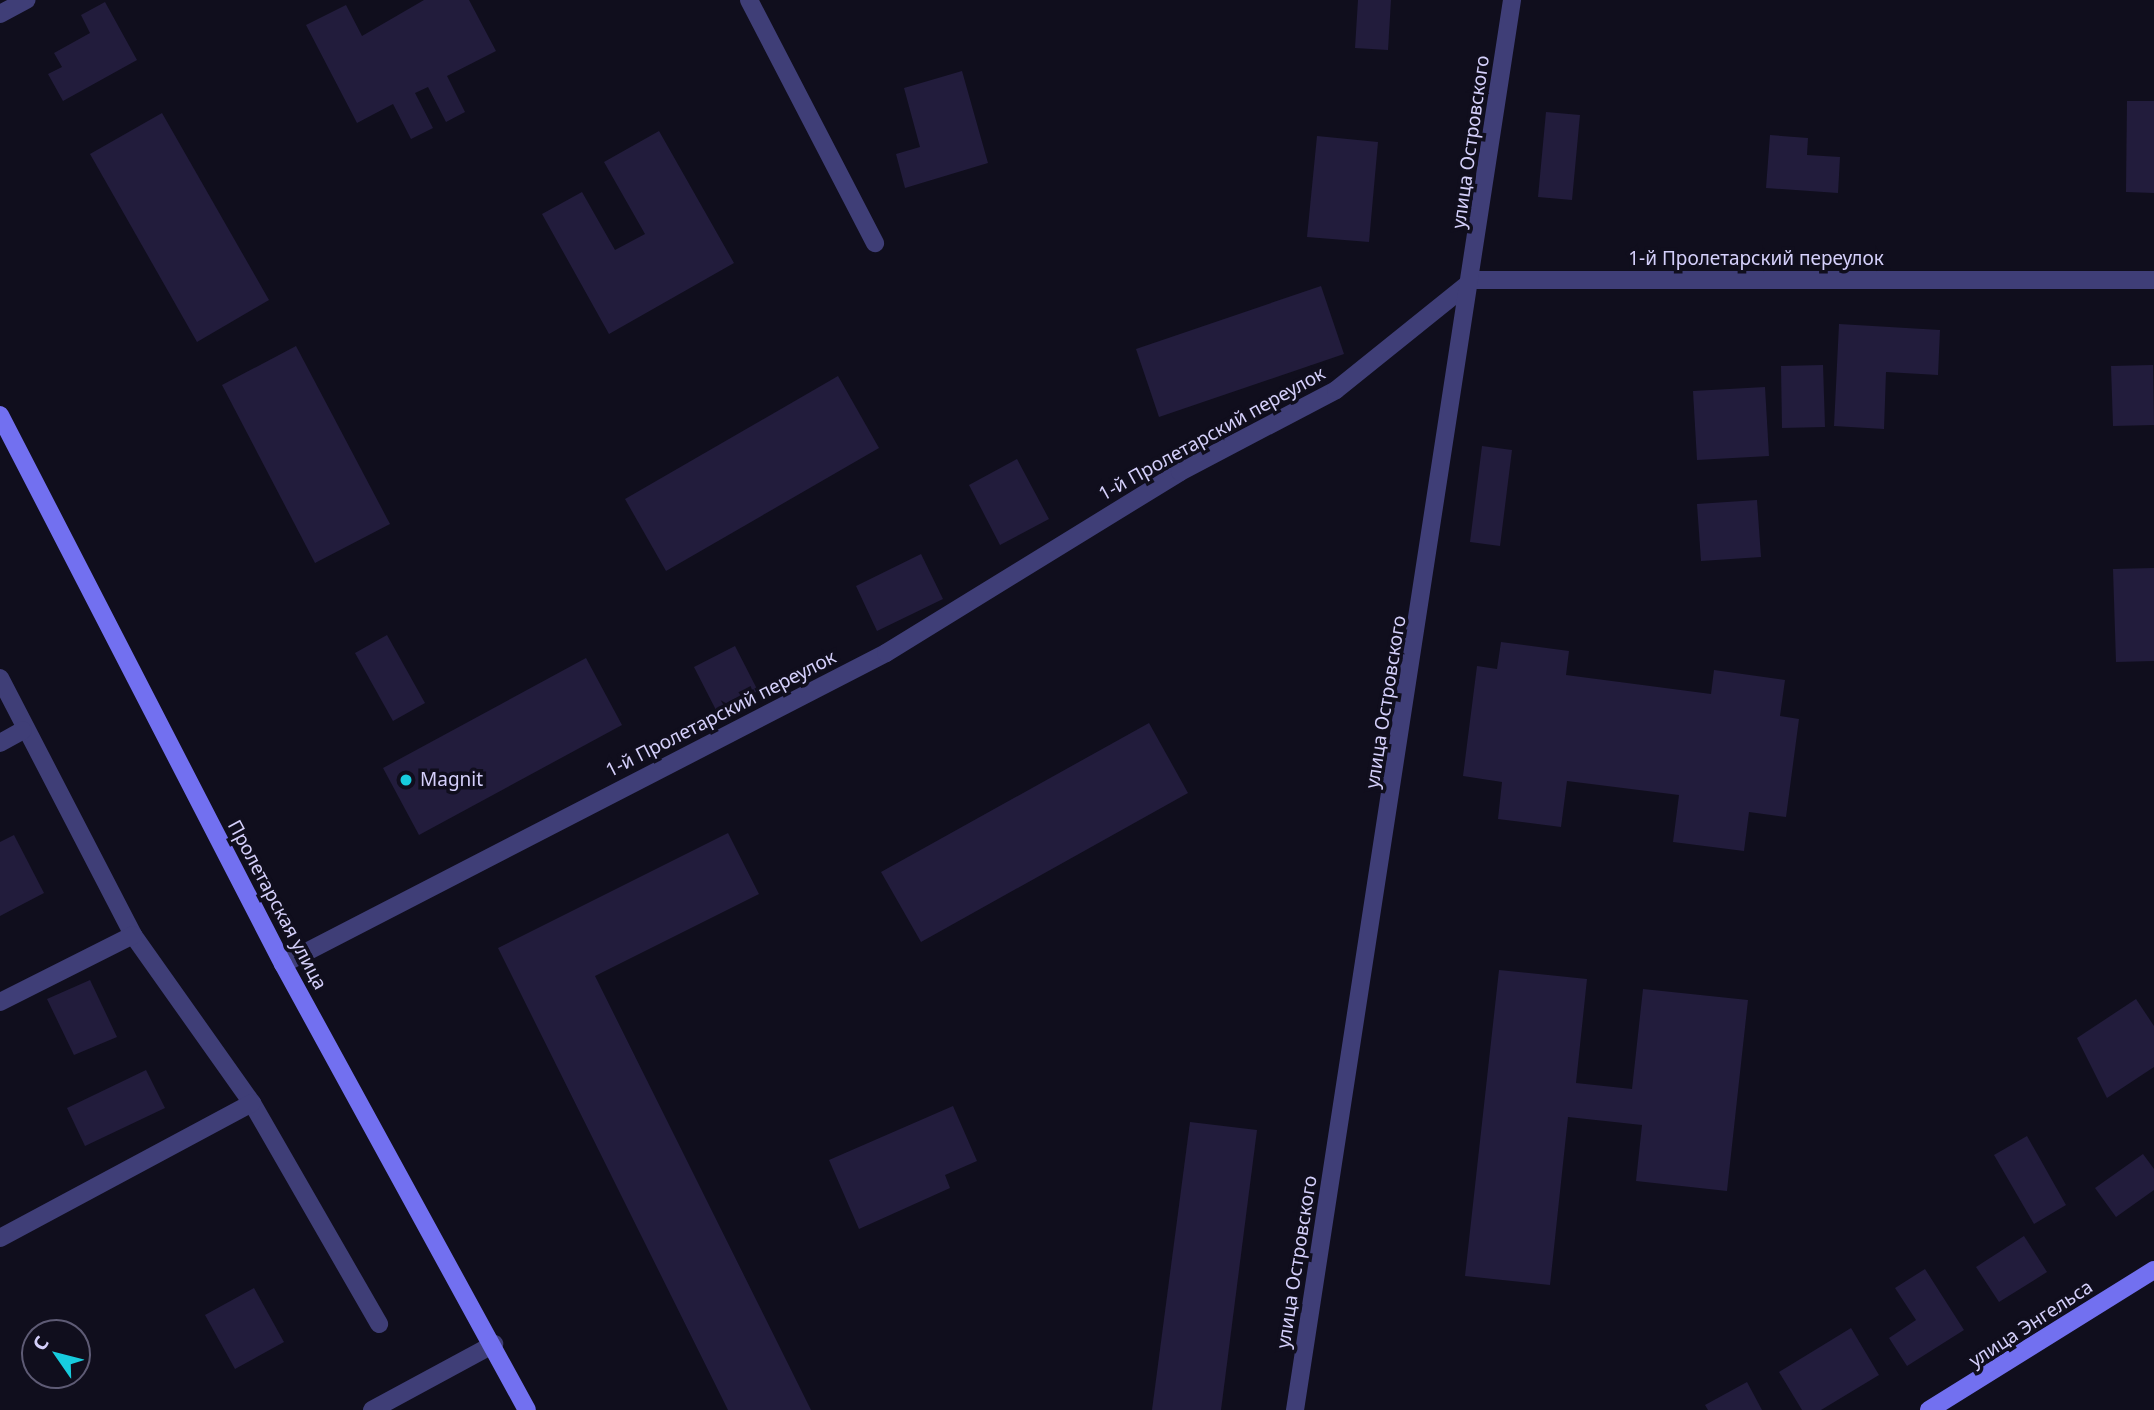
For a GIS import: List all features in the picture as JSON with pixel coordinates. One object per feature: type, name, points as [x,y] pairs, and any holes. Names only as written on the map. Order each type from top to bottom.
[{"type":"main road","name":"Пролетарская улица","points":[[0,415],[283,964],[494,1344],[527,1410]]},
{"type":"main road","name":"улица Энгельса","points":[[1929,1410],[2154,1270]]},
{"type":"street","points":[[0,14],[26,0]]},
{"type":"street","points":[[749,0],[875,243]]},
{"type":"street","name":"улица Островского","points":[[1296,1410],[1473,280],[1511,0]]},
{"type":"street","name":"1-й Пролетарский переулок","points":[[283,964],[886,653],[1180,471],[1336,390],[1473,280],[2154,280]]},
{"type":"street","points":[[0,678],[23,730],[133,935],[252,1103],[379,1324]]},
{"type":"street","points":[[0,743],[23,730]]},
{"type":"street","points":[[0,1002],[133,935]]},
{"type":"street","points":[[0,1238],[252,1103]]},
{"type":"street","points":[[372,1410],[494,1344]]},
{"type":"building","points":[[424,0],[469,0],[496,51],[447,76],[465,112],[446,122],[428,87],[415,93],[433,128],[411,139],[393,104],[357,123],[306,25],[346,5],[362,36]]},
{"type":"building","points":[[1358,0],[1391,0],[1388,50],[1355,48]]},
{"type":"building","points":[[105,2],[137,60],[63,101],[48,74],[62,67],[54,53],[90,33],[81,15]]},
{"type":"building","points":[[962,71],[988,163],[905,188],[896,154],[920,147],[904,88]]},
{"type":"building","points":[[2127,101],[2154,101],[2154,193],[2126,192]]},
{"type":"building","points":[[1546,112],[1580,115],[1572,200],[1538,197]]},
{"type":"building","points":[[162,113],[269,300],[197,342],[90,154]]},
{"type":"building","points":[[659,131],[734,263],[609,334],[542,214],[582,192],[615,250],[645,234],[604,162]]},
{"type":"building","points":[[1770,135],[1808,138],[1807,155],[1840,157],[1838,193],[1766,188]]},
{"type":"building","points":[[1317,136],[1378,142],[1369,242],[1307,237]]},
{"type":"building","points":[[1321,286],[1344,354],[1159,417],[1136,349]]},
{"type":"building","points":[[1839,324],[1940,330],[1938,375],[1886,372],[1884,429],[1834,426]]},
{"type":"building","points":[[296,346],[390,524],[315,563],[222,385]]},
{"type":"building","points":[[1823,365],[1825,427],[1782,428],[1781,366]]},
{"type":"building","points":[[2153,365],[2154,425],[2113,426],[2111,366]]},
{"type":"building","points":[[838,376],[879,448],[666,571],[625,499]]},
{"type":"building","points":[[1765,387],[1769,456],[1697,460],[1693,391]]},
{"type":"building","points":[[1482,446],[1512,450],[1500,546],[1470,542]]},
{"type":"building","points":[[1017,459],[1049,519],[1000,545],[969,485]]},
{"type":"building","points":[[1757,500],[1761,557],[1701,561],[1697,504]]},
{"type":"building","points":[[921,554],[943,599],[877,631],[856,586]]},
{"type":"building","points":[[2154,568],[2154,661],[2116,662],[2113,569]]},
{"type":"building","points":[[387,635],[425,703],[393,721],[355,653]]},
{"type":"building","points":[[1501,642],[1569,651],[1566,675],[1711,694],[1714,670],[1785,680],[1780,716],[1799,719],[1786,817],[1749,812],[1744,851],[1673,842],[1679,795],[1567,781],[1561,827],[1498,819],[1502,782],[1463,776],[1477,666],[1497,669]]},
{"type":"building","points":[[735,646],[758,691],[717,712],[694,667]]},
{"type":"building","points":[[586,658],[622,725],[419,835],[383,768]]},
{"type":"building","points":[[1149,723],[1188,793],[921,942],[881,872]]},
{"type":"building","points":[[728,833],[759,894],[595,976],[811,1410],[728,1410],[498,948]]},
{"type":"building","points":[[14,835],[44,893],[0,916],[0,842]]},
{"type":"building","points":[[1499,970],[1587,979],[1576,1083],[1632,1089],[1643,989],[1748,1000],[1727,1191],[1636,1181],[1642,1125],[1568,1117],[1550,1285],[1465,1276]]},
{"type":"building","points":[[90,980],[117,1037],[74,1055],[47,999]]},
{"type":"building","points":[[2136,999],[2154,1026],[2154,1067],[2107,1098],[2077,1038]]},
{"type":"building","points":[[146,1070],[165,1108],[85,1146],[67,1108]]},
{"type":"building","points":[[953,1106],[977,1161],[945,1175],[950,1188],[859,1229],[829,1160]]},
{"type":"building","points":[[1190,1122],[1257,1130],[1221,1410],[1152,1410]]},
{"type":"building","points":[[2027,1136],[2066,1205],[2034,1224],[1994,1155]]},
{"type":"building","points":[[2143,1154],[2154,1169],[2154,1190],[2116,1217],[2095,1188]]},
{"type":"building","points":[[2024,1236],[2047,1272],[1999,1302],[1976,1267]]},
{"type":"building","points":[[1925,1269],[1964,1330],[1907,1366],[1889,1338],[1916,1320],[1895,1288]]},
{"type":"building","points":[[254,1288],[284,1342],[235,1369],[205,1315]]},
{"type":"building","points":[[1851,1328],[1879,1375],[1821,1410],[1802,1410],[1779,1372]]},
{"type":"building","points":[[1747,1382],[1762,1410],[1708,1410],[1705,1405]]},
{"type":"place","name":"Magnit","points":[[406,780]]}]
